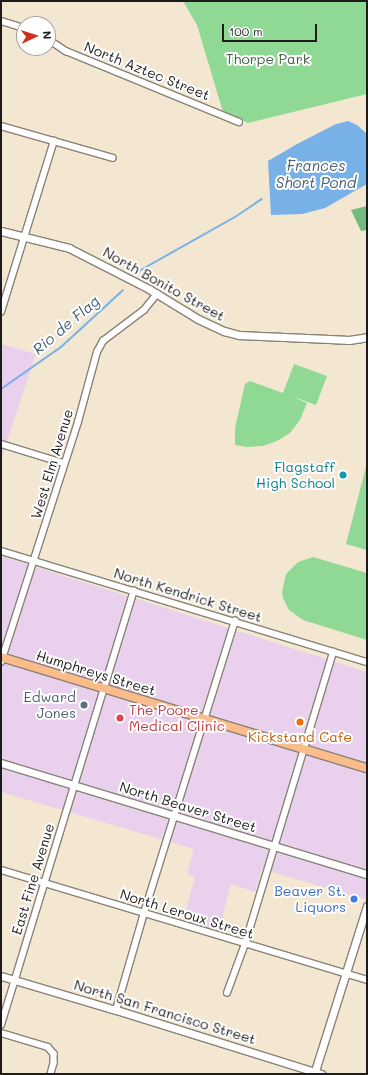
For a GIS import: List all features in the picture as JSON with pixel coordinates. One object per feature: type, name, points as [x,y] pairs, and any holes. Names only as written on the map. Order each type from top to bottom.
[{"type":"main road","name":"Humphreys Street","points":[[1,659],[103,688],[367,768]]},
{"type":"street","points":[[1,21],[16,26]]},
{"type":"street","name":"North Aztec Street","points":[[56,45],[66,51],[239,122]]},
{"type":"street","points":[[1,126],[113,158]]},
{"type":"street","points":[[1,312],[54,141]]},
{"type":"street","name":"North Bonito Street","points":[[1,231],[69,248],[157,294],[198,319],[224,332],[239,335],[349,340],[367,337]]},
{"type":"street","name":"West Elm Avenue","points":[[1,659],[34,561],[97,352],[103,342],[144,310],[157,294]]},
{"type":"street","points":[[1,444],[64,463]]},
{"type":"street","name":"North Kendrick Street","points":[[1,551],[367,662]]},
{"type":"street","name":"East Fine Avenue","points":[[1,1026],[16,981],[73,786],[134,591]]},
{"type":"street","points":[[116,1010],[144,913],[235,621]]},
{"type":"street","points":[[226,993],[245,944],[303,749],[334,652]]},
{"type":"street","name":"North Beaver Street","points":[[1,763],[367,874]]},
{"type":"street","name":"North Leroux Street","points":[[1,870],[367,980]]},
{"type":"street","points":[[317,1073],[367,906]]},
{"type":"street","name":"North San Francisco Street","points":[[1,976],[116,1010],[317,1073]]},
{"type":"street","points":[[1,1033],[48,1047],[54,1054],[54,1063],[51,1074]]},
{"type":"shaded area","points":[[1,344],[36,354],[1,460]]},
{"type":"shaded area","points":[[1,556],[367,672],[367,900],[262,869],[255,892],[231,884],[219,931],[183,920],[195,877],[187,874],[194,849],[1,792]]},
{"type":"green space","name":"Thorpe Park","points":[[183,1],[367,1],[367,94],[248,123],[223,112],[197,25]]},
{"type":"green space","points":[[367,206],[367,230],[361,231],[351,210]]},
{"type":"green space","points":[[294,364],[327,376],[316,405],[291,396],[307,403],[300,420],[290,433],[277,441],[263,446],[247,447],[235,445],[235,428],[245,384],[250,381],[283,393]]},
{"type":"green space","points":[[367,463],[367,550],[346,544]]},
{"type":"green space","points":[[313,557],[367,573],[367,640],[303,620],[289,610],[283,598],[282,592],[286,574],[298,562]]},
{"type":"water","name":"Frances Short Pond","points":[[348,121],[357,125],[367,134],[367,184],[325,208],[302,214],[271,215],[268,161],[336,124]]},
{"type":"waterway","name":"Rio de Flag","points":[[139,271],[235,217],[262,199]]},
{"type":"waterway","name":"Rio de Flag","points":[[1,389],[61,347],[123,290]]},
{"type":"place","name":"Flagstaff High School","points":[[343,475]]},
{"type":"place","name":"Edward Jones","points":[[84,705]]},
{"type":"place","name":"The Poore Medical Clinic","points":[[120,718]]},
{"type":"place","name":"Kickstand Cafe","points":[[300,722]]},
{"type":"place","name":"Beaver St. Liquors","points":[[354,899]]}]
